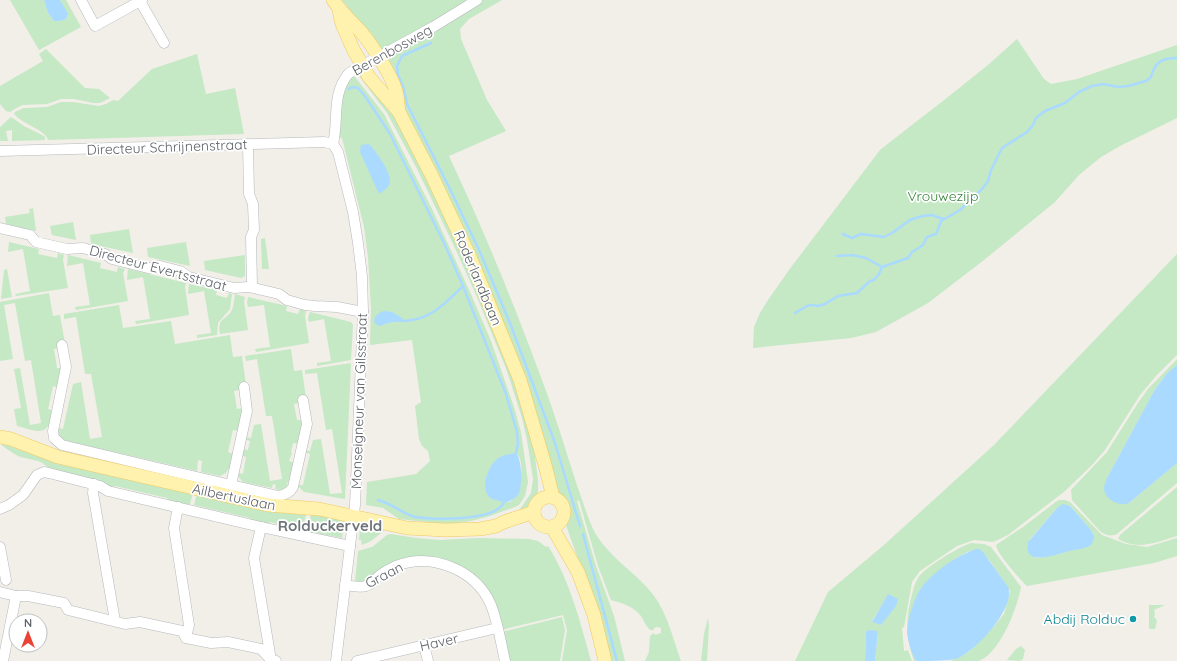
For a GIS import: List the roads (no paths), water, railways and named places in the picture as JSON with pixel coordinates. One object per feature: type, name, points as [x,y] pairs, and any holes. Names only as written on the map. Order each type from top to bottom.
[{"type":"main road","name":"Roderlandbaan","points":[[336,5],[362,33],[378,57],[395,87],[399,112]]},
{"type":"main road","name":"Roderlandbaan","points":[[336,5],[346,36],[369,77],[399,112],[432,176],[476,271],[520,380],[531,412],[540,450],[546,465],[548,498]]},
{"type":"main road","name":"Ailbertuslaan","points":[[0,437],[11,439],[58,457],[197,483],[268,505],[319,509],[407,528],[457,530],[496,526],[504,522],[535,516]]},
{"type":"main road","points":[[548,498],[558,499],[564,508],[563,518],[556,524],[543,526],[535,516],[536,504],[548,498]]},
{"type":"main road","points":[[556,524],[573,553],[575,565],[594,616],[605,661]]},
{"type":"street","points":[[81,0],[95,26],[141,0],[164,43]]},
{"type":"street","name":"Berenbosweg","points":[[333,144],[337,95],[339,87],[349,73],[433,28],[477,0]]},
{"type":"street","name":"Directeur Schrijnenstraat","points":[[0,151],[324,142],[333,144]]},
{"type":"street","points":[[248,144],[249,194],[253,204],[254,230],[251,237],[252,287]]},
{"type":"street","name":"Monseigneur van Gilsstraat","points":[[333,144],[338,152],[353,212],[362,276],[363,312],[354,516],[336,661]]},
{"type":"street","name":"Directeur Evertsstraat","points":[[0,228],[30,235],[36,242],[67,249],[83,248],[105,254],[112,259],[148,268],[160,266],[180,271],[189,277],[234,288],[252,287],[279,294],[287,300],[315,306],[337,307],[363,312]]},
{"type":"street","name":"Ailbertuslaan","points":[[62,345],[66,367],[52,431],[57,441],[62,445],[197,483],[231,485],[278,496],[287,494],[292,490],[306,424],[303,400]]},
{"type":"street","name":"Ailbertuslaan","points":[[231,485],[247,411],[244,387]]},
{"type":"street","name":"Ailbertuslaan","points":[[0,509],[10,505],[23,494],[37,475],[44,472],[94,484],[108,491],[350,546]]},
{"type":"street","points":[[94,484],[93,493],[115,621]]},
{"type":"street","points":[[178,507],[174,528],[189,625],[186,638]]},
{"type":"street","points":[[261,527],[254,558],[273,660]]},
{"type":"street","points":[[0,547],[6,580]]},
{"type":"street","name":"Graan","points":[[345,586],[367,586],[388,570],[411,562],[428,561],[448,566],[467,576],[480,587],[490,605],[506,661]]},
{"type":"street","points":[[0,592],[16,596],[28,596],[64,603],[68,610],[125,624],[140,622],[182,631],[186,638],[211,643],[228,642],[261,649],[273,660]]},
{"type":"street","points":[[3,661],[16,596]]},
{"type":"street","name":"Haver","points":[[357,661],[497,628]]},
{"type":"street","points":[[424,645],[428,661]]},
{"type":"water","points":[[44,0],[60,0],[68,14],[66,19],[54,21],[48,13]]},
{"type":"water","points":[[369,144],[382,162],[390,178],[390,182],[386,189],[379,194],[360,152],[361,145]]},
{"type":"water","points":[[384,311],[392,312],[402,318],[403,322],[392,322],[379,326],[374,320],[375,317]]},
{"type":"water","points":[[1177,365],[1177,463],[1129,503],[1117,503],[1106,496],[1104,487],[1107,478],[1154,391],[1167,373]]},
{"type":"water","points":[[516,453],[520,461],[521,473],[521,486],[518,495],[507,502],[492,499],[486,491],[485,485],[490,468],[498,458]]},
{"type":"water","points":[[1063,504],[1070,506],[1091,530],[1094,536],[1091,545],[1085,548],[1048,557],[1041,558],[1030,555],[1027,550],[1028,542],[1057,508]]},
{"type":"water","points":[[976,549],[980,549],[983,552],[1008,587],[1009,596],[1006,606],[1000,617],[983,639],[964,655],[956,659],[941,661],[916,661],[910,647],[907,627],[914,603],[921,588],[932,576],[946,565]]},
{"type":"water","points":[[888,594],[898,599],[896,606],[881,625],[872,622]]},
{"type":"water","points":[[868,630],[878,631],[875,661],[865,661],[866,632]]},
{"type":"waterway","points":[[431,43],[402,56],[397,66],[398,75],[403,86],[407,104],[480,252],[510,323],[555,443],[580,526]]},
{"type":"waterway","name":"Vrouwezijp","points":[[795,313],[807,306],[818,306],[825,304],[838,296],[857,293],[870,281],[874,280],[882,267],[908,258],[912,252],[923,245],[927,237],[936,234],[941,221],[960,210],[982,189],[988,181],[991,170],[1002,148],[1027,132],[1033,125],[1036,118],[1045,111],[1065,103],[1079,92],[1092,86],[1103,84],[1118,87],[1146,81],[1151,77],[1157,64],[1163,60],[1177,58]]},
{"type":"waterway","points":[[349,89],[352,87],[358,88],[390,134],[444,243],[463,286],[506,394],[517,432],[518,444],[516,453]]},
{"type":"waterway","points":[[843,234],[852,238],[861,234],[884,237],[910,220],[922,216],[932,215],[943,219]]},
{"type":"waterway","points":[[837,256],[852,255],[866,258],[882,267]]},
{"type":"waterway","points":[[403,321],[422,318],[436,310],[463,286]]},
{"type":"waterway","points":[[378,500],[412,516],[433,519],[477,516],[489,513],[499,508],[504,502]]},
{"type":"waterway","points":[[583,534],[617,661]]},
{"type":"place","name":"Abdij Rolduc","points":[[1133,619]]},
{"type":"district","name":"Rolduckerveld","points":[[330,525]]}]
